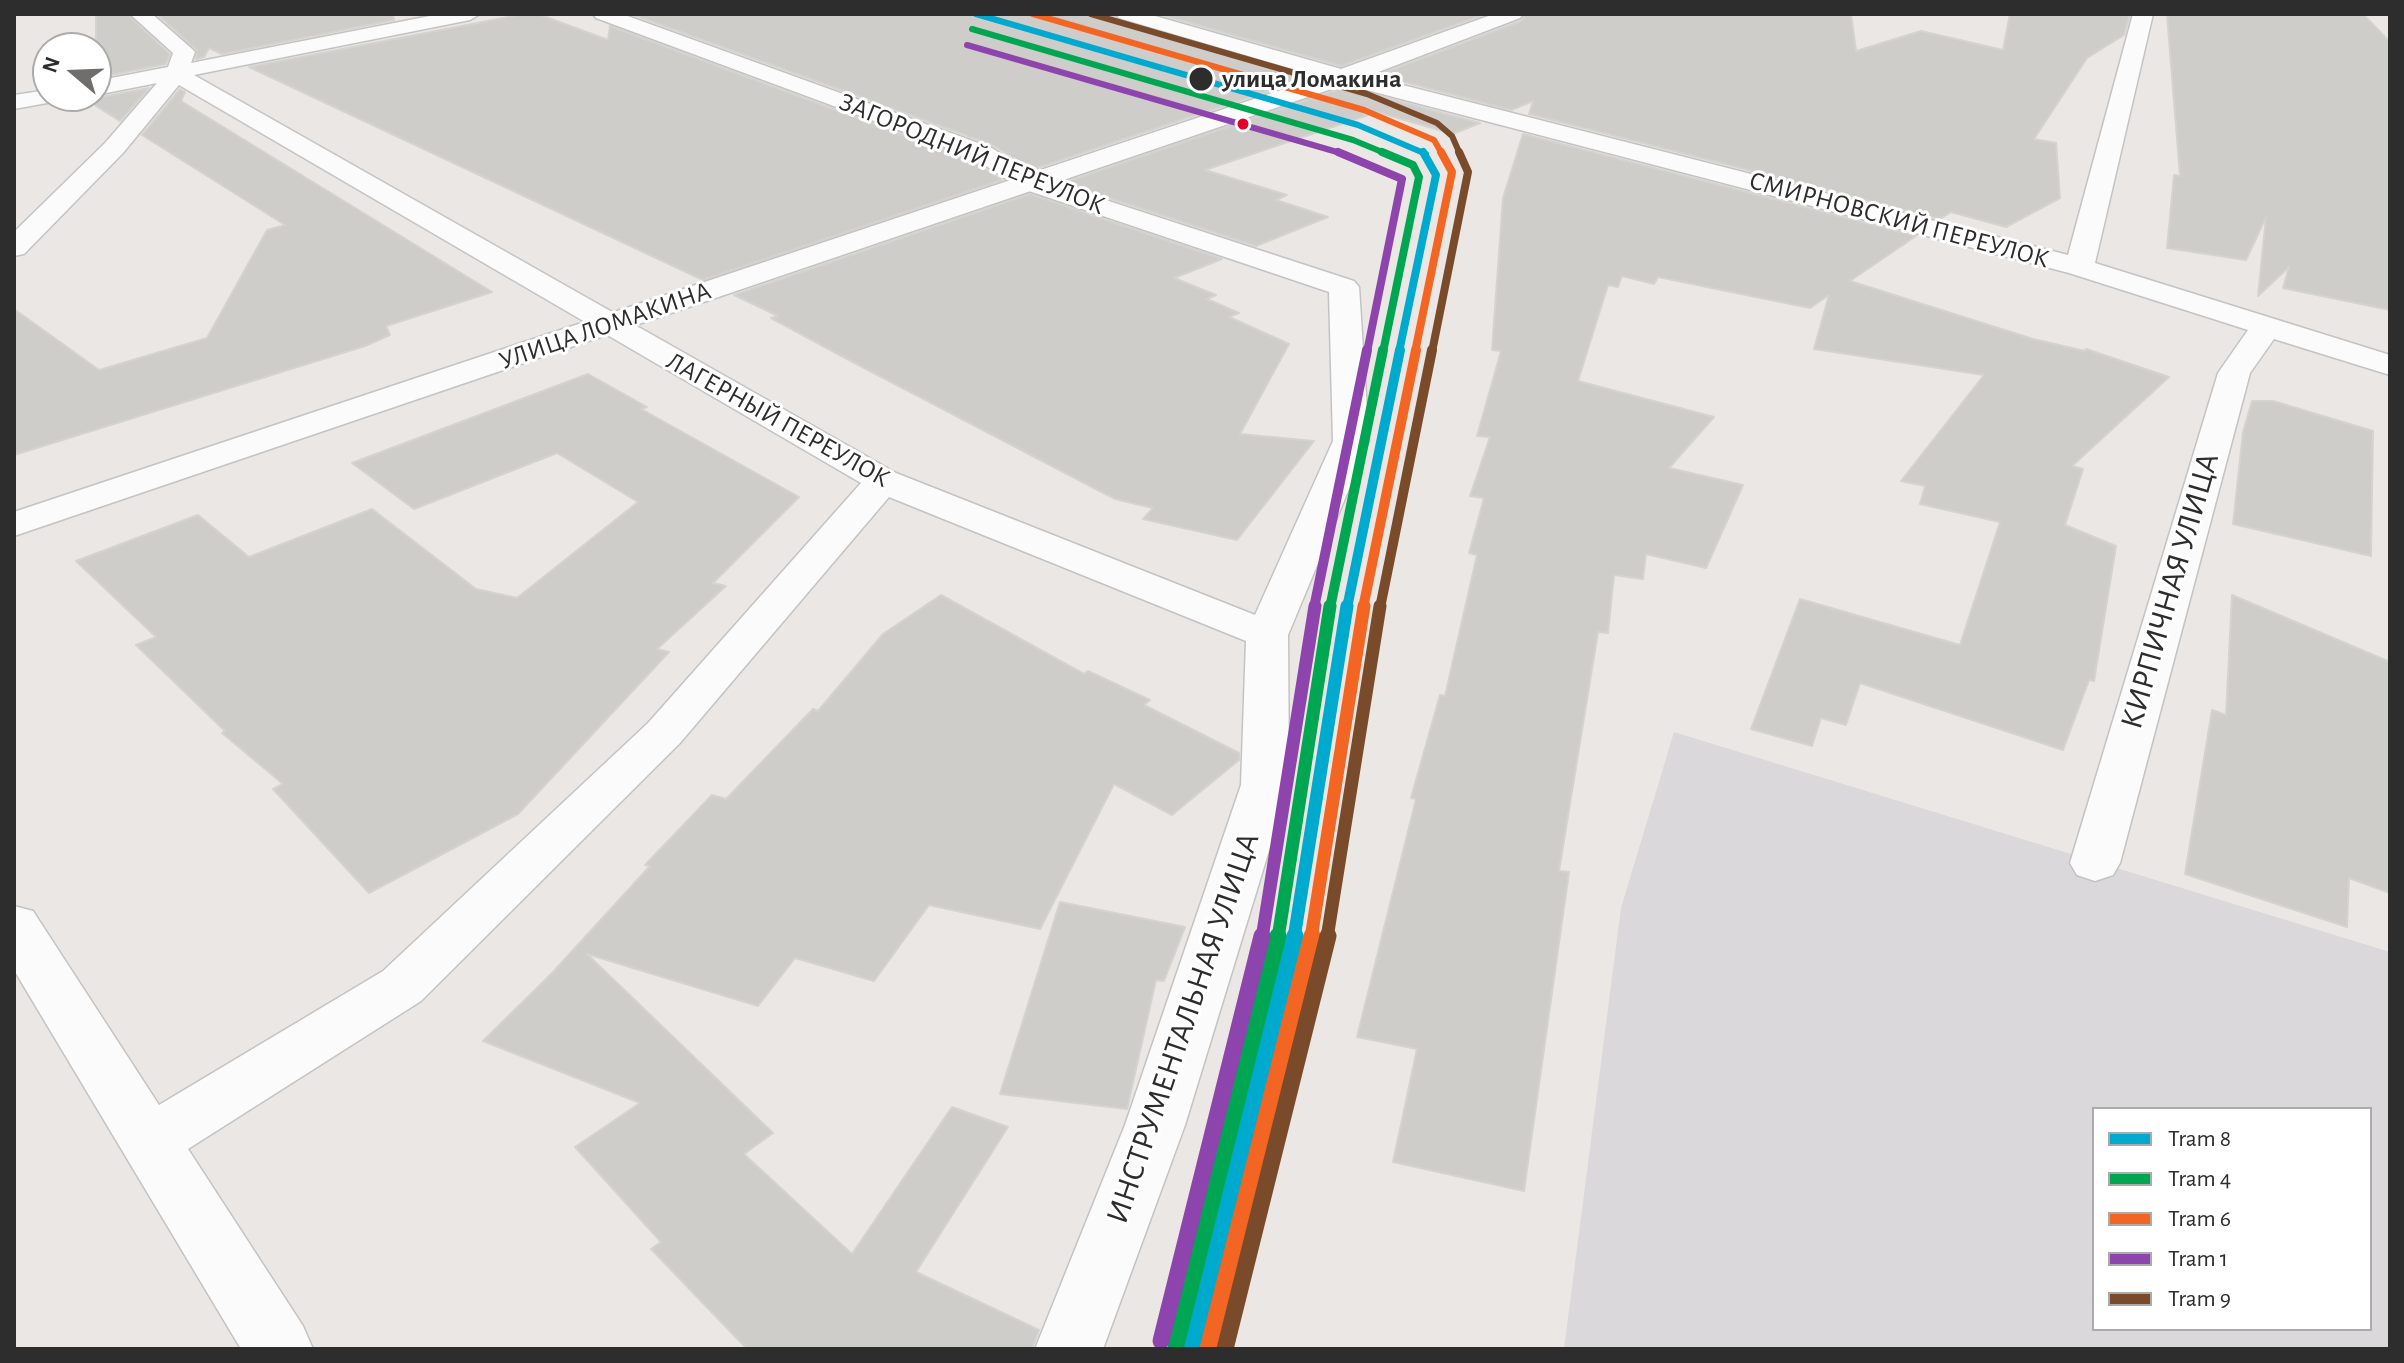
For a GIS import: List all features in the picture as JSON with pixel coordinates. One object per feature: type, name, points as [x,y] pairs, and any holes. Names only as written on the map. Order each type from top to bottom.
[{"type":"street","points":[[14,248],[114,148],[176,74],[184,52],[140,14]]},
{"type":"street","points":[[112,85],[470,14]]},
{"type":"street","name":"ЗАГОРОДНИЙ ПЕРЕУЛОК","points":[[603,14],[983,153],[1029,183],[1344,287]]},
{"type":"street","name":"СМИРНОВСКИЙ ПЕРЕУЛОК","points":[[1126,14],[1344,77],[2079,267],[2390,365]]},
{"type":"street","name":"УЛИЦА ЛОМАКИНА","points":[[14,525],[1344,77],[1513,14]]},
{"type":"street","points":[[2079,267],[2143,14]]},
{"type":"street","name":"ЛАГЕРНЫЙ ПЕРЕУЛОК","points":[[176,74],[883,481],[1267,635]]},
{"type":"street","name":"ИНСТРУМЕНТАЛЬНАЯ УЛИЦА","points":[[1069,1349],[1155,1125],[1265,785],[1267,635],[1351,441],[1344,287]]},
{"type":"street","name":"КИРПИЧНАЯ УЛИЦА","points":[[2095,863],[2234,373],[2266,328]]},
{"type":"street","points":[[149,1142],[402,986],[664,733],[883,481]]},
{"type":"street","points":[[14,925],[279,1349]]},
{"type":"shaded area","points":[[1674,732],[2390,952],[2390,1349],[1564,1349],[1621,908]]},
{"type":"building","points":[[96,14],[127,14],[170,54],[166,64],[112,75],[112,32],[96,32]]},
{"type":"building","points":[[157,14],[393,14],[394,20],[222,54],[209,48],[204,57],[196,59],[197,50]]},
{"type":"building","points":[[524,14],[538,14],[608,40],[610,26],[973,161],[1002,180],[703,280],[249,67]]},
{"type":"building","points":[[631,14],[1113,14],[1118,21],[1310,77],[1031,170],[993,145]]},
{"type":"building","points":[[1159,14],[1485,14],[1341,66]]},
{"type":"building","points":[[1526,14],[1851,14],[1856,51],[1921,31],[2003,50],[2010,14],[2130,14],[2124,35],[2087,58],[2034,139],[2056,143],[2060,198],[2006,227],[1951,212],[1940,219],[1529,114],[1533,101],[1511,110],[1378,75],[1521,21]]},
{"type":"building","points":[[2167,14],[2363,14],[2390,42],[2390,310],[2283,288],[2289,267],[2258,296],[2266,217],[2246,260],[2167,248],[2174,175],[2180,176]]},
{"type":"building","points":[[1345,87],[1480,123],[1453,134],[1377,112],[1205,170],[1287,195],[1276,200],[1328,217],[1256,246],[1063,183]]},
{"type":"building","points":[[149,88],[120,121],[106,112],[112,112],[112,95]]},
{"type":"building","points":[[180,89],[185,92],[181,101],[492,292],[386,326],[390,335],[365,346],[14,455],[14,309],[99,370],[207,338],[267,230],[285,225],[142,135]]},
{"type":"building","points":[[1523,134],[1916,236],[1850,281],[2033,339],[2086,349],[2169,377],[2072,466],[2083,469],[2065,525],[2116,546],[2094,681],[2089,680],[2063,750],[1860,683],[1846,725],[1821,718],[1812,746],[1751,729],[1800,599],[1960,645],[2000,522],[1920,504],[1925,486],[1901,481],[1984,375],[1814,349],[1829,295],[1810,308],[1658,277],[1654,284],[1622,276],[1618,287],[1608,285],[1578,381],[1714,417],[1669,468],[1743,485],[1706,568],[1646,554],[1643,579],[1614,575],[1608,633],[1598,632],[1559,871],[1569,872],[1524,1191],[1393,1162],[1417,1049],[1357,1037],[1416,799],[1411,798],[1440,695],[1445,696],[1477,555],[1469,553],[1484,498],[1470,496],[1490,437],[1477,436],[1501,351],[1492,350],[1503,198]]},
{"type":"building","points":[[1030,194],[1222,259],[1174,278],[1216,295],[1207,299],[1239,313],[1229,317],[1289,344],[1240,434],[1314,441],[1237,540],[1143,519],[1153,508],[1115,499],[847,359],[771,318],[778,316],[734,295]]},
{"type":"building","points":[[588,374],[647,407],[641,409],[799,497],[713,583],[726,586],[657,649],[669,652],[518,814],[369,893],[273,789],[283,784],[222,733],[225,731],[136,645],[156,637],[76,561],[198,515],[249,557],[372,509],[476,589],[517,598],[638,502],[557,453],[414,509],[352,463]]},
{"type":"building","points":[[2252,401],[2273,401],[2373,431],[2371,556],[2233,524],[2243,432]]},
{"type":"building","points":[[941,595],[1084,674],[1088,671],[1150,700],[1144,705],[1239,753],[1239,760],[1172,815],[1114,784],[1040,929],[929,905],[874,981],[795,958],[758,1006],[587,954],[773,1133],[744,1154],[852,1254],[952,1107],[1008,1127],[916,1272],[1039,1330],[1032,1349],[747,1349],[651,1249],[661,1242],[575,1147],[640,1103],[483,1041],[553,972],[650,866],[645,865],[712,795],[726,799],[813,709],[818,711],[883,634]]},
{"type":"building","points":[[2232,595],[2390,662],[2390,893],[2349,878],[2347,927],[2185,874],[2212,710],[2226,715]]},
{"type":"building","points":[[1060,902],[1185,927],[1164,981],[1156,980],[1127,1109],[1000,1094]]},
{"type":"tram line","name":"8","points":[[976,14],[1358,125],[1425,153],[1436,175],[1339,645],[1298,923],[1192,1349]]},
{"type":"tram line","name":"6","points":[[1033,14],[1364,110],[1434,140],[1452,172],[1355,648],[1314,927],[1208,1349]]},
{"type":"tram line","name":"9","points":[[1091,14],[1367,94],[1437,123],[1452,136],[1468,172],[1371,651],[1329,931],[1225,1349]]},
{"type":"tram line","name":"4","points":[[972,29],[1353,140],[1413,165],[1419,177],[1323,642],[1282,920],[1176,1345]]},
{"type":"tram line","name":"1","points":[[967,45],[1347,155],[1402,179],[1308,639],[1267,917],[1161,1341]]},
{"type":"place","name":"улица Ломакина","points":[[1201,79]]}]
